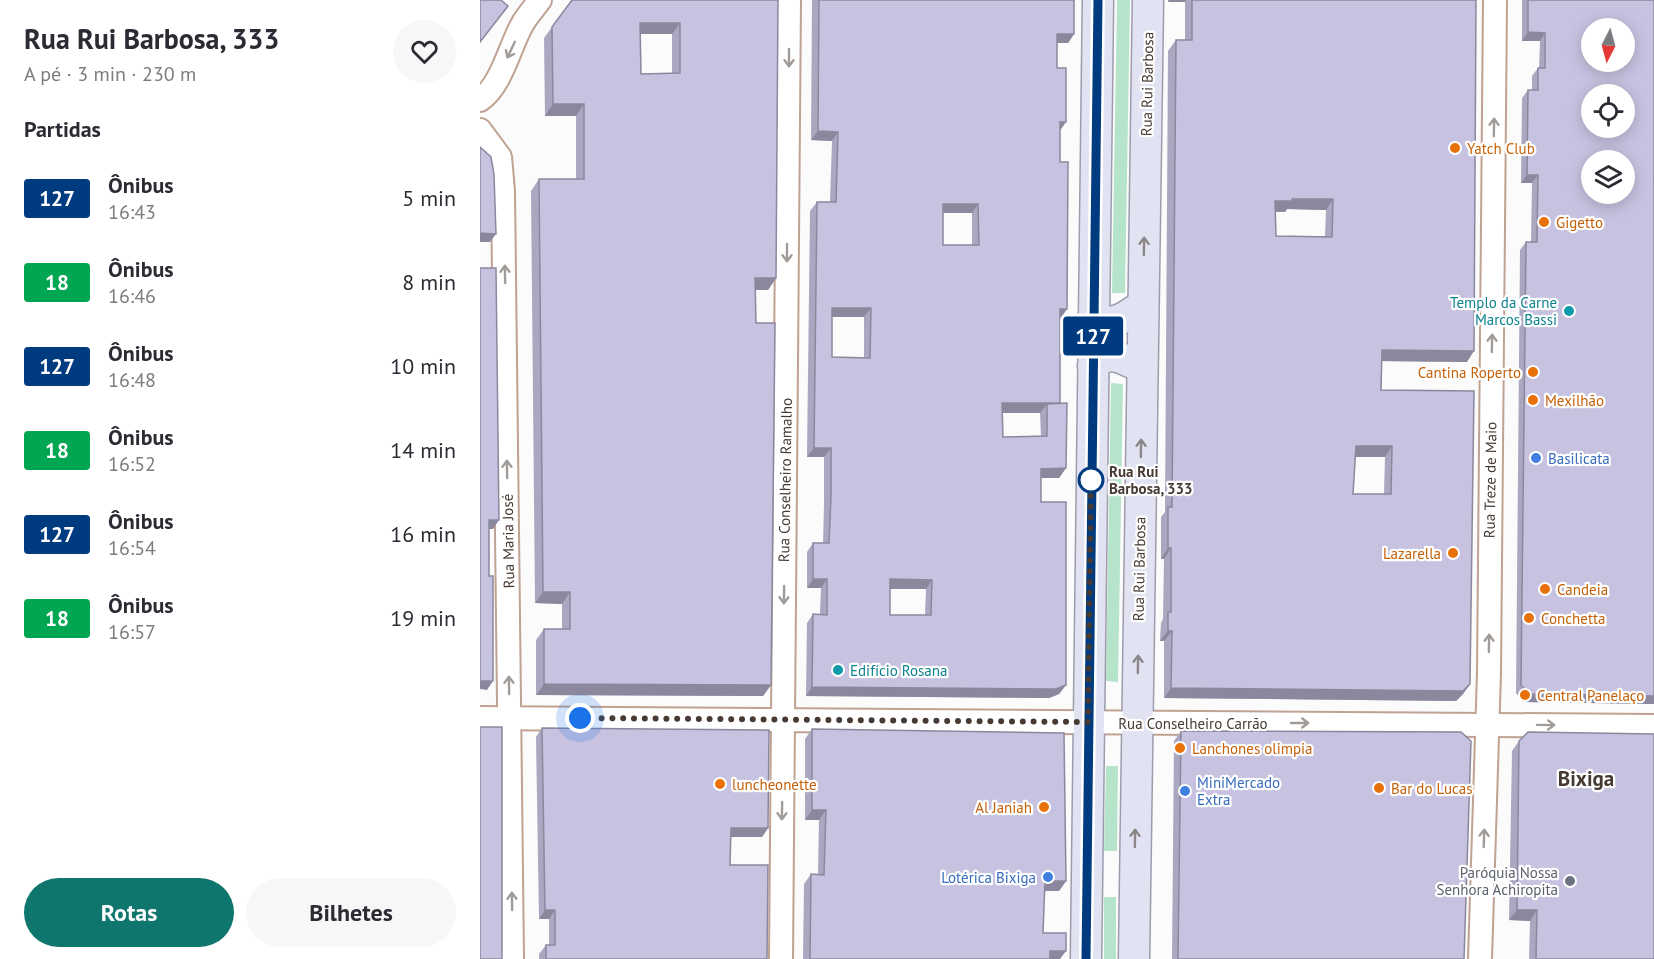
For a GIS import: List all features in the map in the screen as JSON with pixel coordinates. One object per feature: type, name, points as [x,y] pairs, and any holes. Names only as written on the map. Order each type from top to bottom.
[{"type":"main road","points":[[1086,959],[1098,0]]},
{"type":"main road","name":"Rua Rui Barbosa","points":[[1134,959],[1148,0]]},
{"type":"main road","points":[[1094,315],[1096,320],[1107,323],[1116,321],[1143,305]]},
{"type":"main road","points":[[1093,366],[1099,359],[1115,356],[1142,368]]},
{"type":"main road","points":[[1086,874],[1135,875]]},
{"type":"street","points":[[480,100],[495,84],[523,23],[540,0]]},
{"type":"street","name":"Rua Conselheiro Ramalho","points":[[781,959],[789,0]]},
{"type":"street","name":"Rua Treze de Maio","points":[[1480,959],[1487,725],[1495,0]]},
{"type":"street","name":"Rua Maria José","points":[[480,130],[500,157],[503,190],[512,959]]},
{"type":"street","name":"Rua Conselheiro Carrão","points":[[480,718],[1654,726]]},
{"type":"green space","points":[[1117,0],[1130,0],[1125,293],[1112,293]]},
{"type":"green space","points":[[1111,383],[1123,384],[1118,682],[1106,681]]},
{"type":"green space","points":[[1106,766],[1118,766],[1117,851],[1104,851]]},
{"type":"green space","points":[[1104,897],[1116,897],[1116,959],[1104,959]]},
{"type":"building","points":[[480,0],[501,0],[508,6],[480,42]]},
{"type":"building","points":[[572,0],[778,0],[776,278],[755,278],[756,323],[775,323],[771,685],[544,684],[544,629],[570,629],[570,592],[543,592],[539,179],[584,179],[584,104],[553,104],[552,27]],"holes":[[[640,23],[680,23],[680,73],[641,74]]]},
{"type":"building","points":[[819,0],[1074,0],[1074,34],[1057,34],[1057,68],[1066,68],[1066,122],[1060,122],[1060,162],[1068,162],[1067,309],[1060,309],[1060,403],[1002,403],[1003,437],[1047,436],[1047,404],[1067,403],[1066,468],[1041,469],[1041,502],[1066,502],[1066,685],[1056,689],[812,687],[813,614],[827,615],[827,579],[813,579],[813,543],[829,543],[831,496],[831,448],[814,448],[817,202],[836,202],[838,132],[818,131]],"holes":[[[943,204],[978,204],[979,245],[943,245]],[[832,308],[871,308],[870,358],[832,357]],[[890,579],[932,580],[931,615],[890,615]]]},
{"type":"building","points":[[1192,0],[1476,0],[1474,351],[1382,350],[1381,390],[1474,391],[1470,684],[1463,691],[1171,688],[1172,631],[1168,631],[1168,612],[1171,612],[1171,548],[1168,548],[1168,507],[1172,507],[1176,40],[1192,40]],"holes":[[[1292,199],[1333,199],[1332,237],[1276,236],[1275,201],[1292,201]],[[1356,446],[1392,446],[1391,494],[1353,494]]]},
{"type":"building","points":[[1528,0],[1654,0],[1654,696],[1529,694],[1521,685],[1526,242],[1537,242],[1538,175],[1527,175],[1528,90],[1538,90],[1538,68],[1545,68],[1545,33],[1528,32]]},
{"type":"building","points":[[480,147],[491,157],[494,174],[496,234],[480,233]]},
{"type":"building","points":[[480,268],[496,268],[499,520],[489,520],[489,576],[493,576],[493,681],[480,681]]},
{"type":"building","points":[[480,727],[502,727],[502,959],[480,959]]},
{"type":"building","points":[[542,728],[769,730],[768,828],[731,828],[730,865],[768,865],[767,959],[546,959],[546,945],[555,945],[555,910],[545,910]]},
{"type":"building","points":[[812,729],[1064,733],[1066,881],[1045,881],[1043,933],[1066,933],[1066,951],[1050,951],[1050,959],[810,959],[811,874],[824,875],[826,810],[812,810]]},
{"type":"building","points":[[1181,731],[1461,732],[1471,741],[1464,959],[1178,959]]},
{"type":"building","points":[[1528,732],[1654,734],[1654,959],[1536,959],[1537,910],[1517,910],[1519,741]]},
{"type":"bus line","name":"127","points":[[1086,959],[1098,0]]},
{"type":"place","name":"Yatch Club","points":[[1455,148]]},
{"type":"place","name":"Gigetto","points":[[1544,222]]},
{"type":"place","name":"Templo da Carne Marcos Bassi","points":[[1569,311]]},
{"type":"place","name":"Cantina Roperto","points":[[1533,372]]},
{"type":"place","name":"Mexilhão","points":[[1533,400]]},
{"type":"place","name":"Basilicata","points":[[1536,458]]},
{"type":"place","name":"Rua Rui Barbosa, 333","points":[[1091,480]]},
{"type":"place","name":"Lazarella","points":[[1453,553]]},
{"type":"place","name":"Candeia","points":[[1545,589]]},
{"type":"place","name":"Conchetta","points":[[1529,618]]},
{"type":"place","name":"Edifício Rosana","points":[[838,670]]},
{"type":"place","name":"Central Panelaço","points":[[1525,695]]},
{"type":"place","name":"Lanchones olimpia","points":[[1180,748]]},
{"type":"place","name":"luncheonette","points":[[720,784]]},
{"type":"place","name":"Bar do Lucas","points":[[1379,788]]},
{"type":"place","name":"MiniMercado Extra","points":[[1185,791]]},
{"type":"place","name":"Al Janiah","points":[[1044,807]]},
{"type":"place","name":"Lotérica Bixiga","points":[[1048,877]]},
{"type":"place","name":"Paróquia Nossa Senhora Achiropita","points":[[1570,881]]},
{"type":"district","name":"Bixiga","points":[[1586,778]]},
{"type":"route","points":[[580,718],[1088,722],[1091,478],[1091,480]]}]
